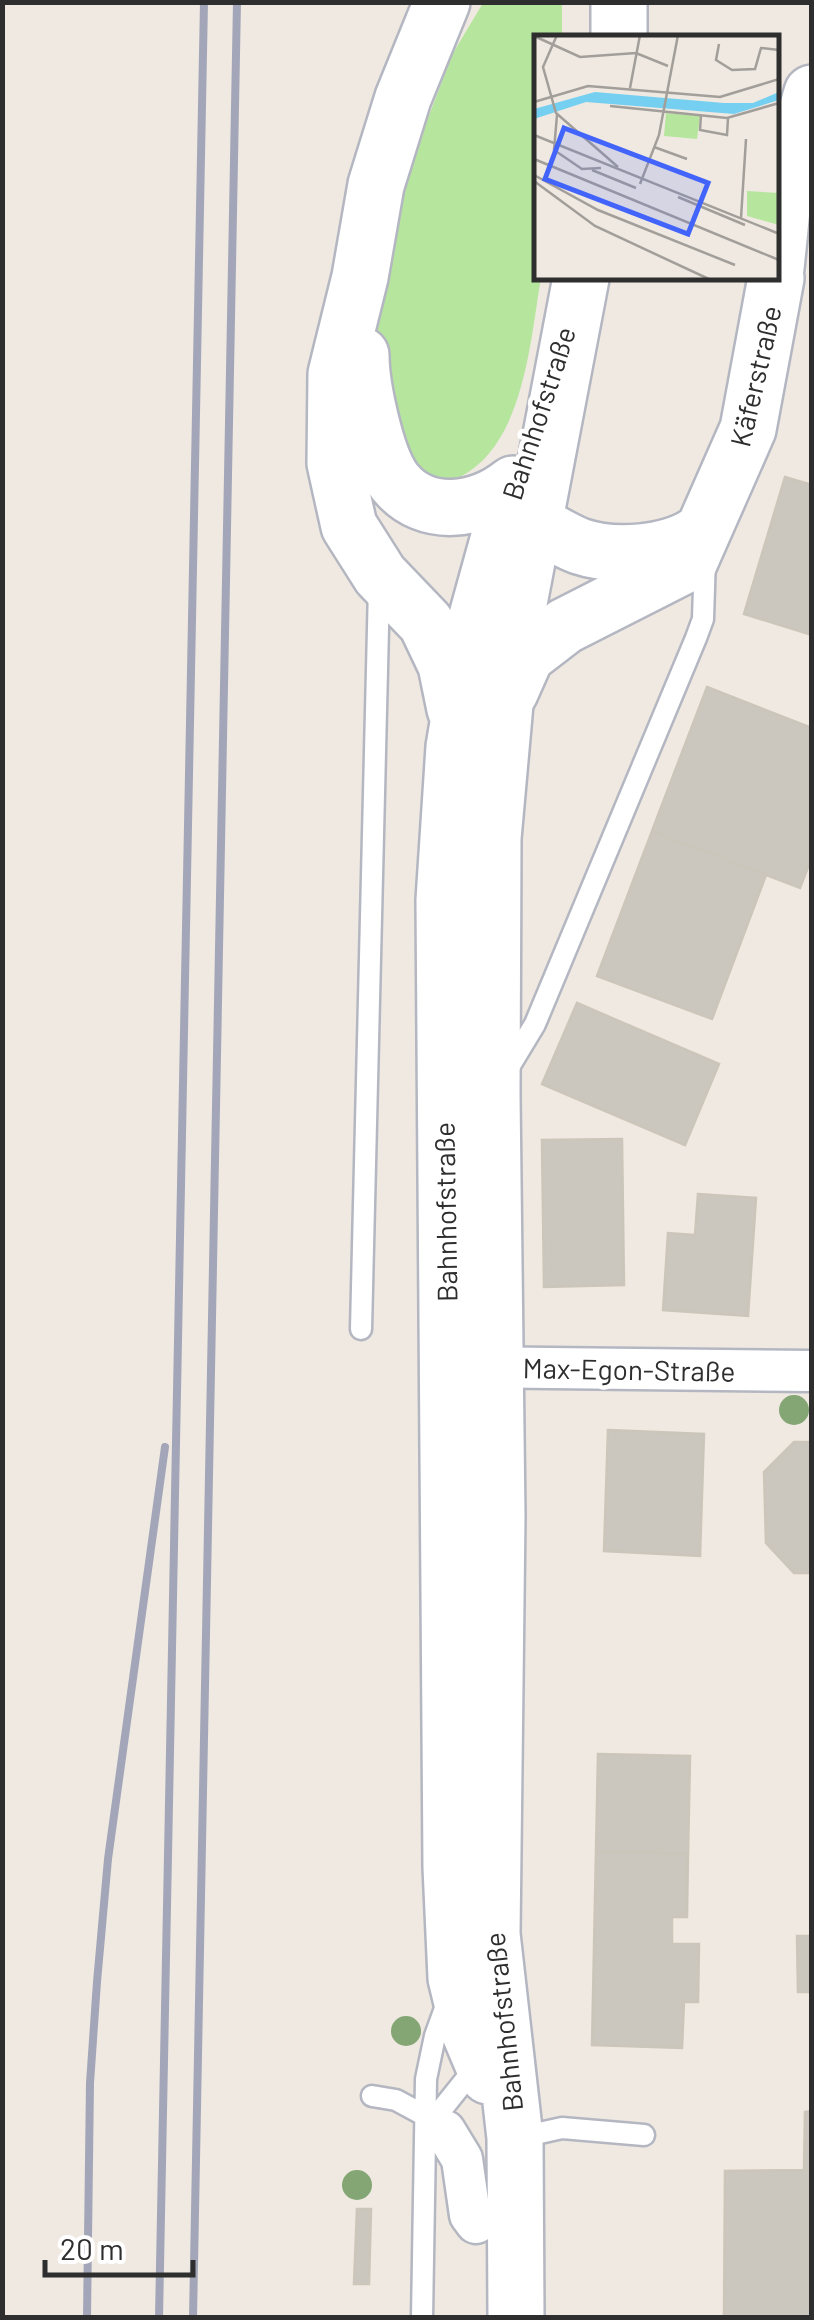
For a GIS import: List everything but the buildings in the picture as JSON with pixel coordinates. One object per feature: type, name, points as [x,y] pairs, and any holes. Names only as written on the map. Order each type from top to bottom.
[{"type":"main road","points":[[442,2],[403,98],[376,185],[360,277],[336,374],[335,463],[350,526],[380,575],[426,623],[446,665],[481,715]]},
{"type":"main road","points":[[619,2],[619,35]]},
{"type":"main road","name":"Käferstraße","points":[[779,239],[784,190],[812,93]]},
{"type":"main road","points":[[360,277],[361,375],[377,442],[395,482],[428,506],[465,508],[496,497],[524,504],[580,546],[616,552],[685,543],[706,529]]},
{"type":"main road","name":"Käferstraße","points":[[481,715],[526,656],[565,626],[689,562],[748,429],[776,280]]},
{"type":"main road","name":"Bahnhofstraße","points":[[493,2044],[469,2032],[456,1978],[451,1867],[471,1367],[492,1095],[493,838],[474,627],[524,504],[532,412],[580,285]]},
{"type":"main road","name":"Bahnhofstraße","points":[[481,715],[444,900],[471,1367],[493,2044],[515,2138],[516,2318]]},
{"type":"street","name":"Max-Egon-Straße","points":[[471,1367],[812,1371]]},
{"type":"street","points":[[433,2124],[462,2159],[470,2215],[476,2223]]},
{"type":"lane","points":[[492,1095],[535,1024],[703,618],[706,529]]},
{"type":"lane","points":[[361,1329],[380,575]]},
{"type":"lane","points":[[422,2318],[433,2124],[426,2080],[435,2036],[456,1978]]},
{"type":"lane","points":[[433,2124],[493,2044]]},
{"type":"lane","points":[[372,2096],[396,2100],[433,2124]]},
{"type":"lane","points":[[515,2138],[562,2128],[644,2135]]},
{"type":"green space","points":[[483,3],[562,3],[562,35],[534,35],[534,280],[541,280],[520,391],[496,444],[478,465],[446,481],[417,478],[391,433],[376,332],[398,196],[453,53]]},
{"type":"railway","points":[[159,2318],[204,2]]},
{"type":"railway","points":[[193,2318],[237,2]]},
{"type":"railway","points":[[87,2318],[90,2083],[108,1859],[165,1447]]}]
